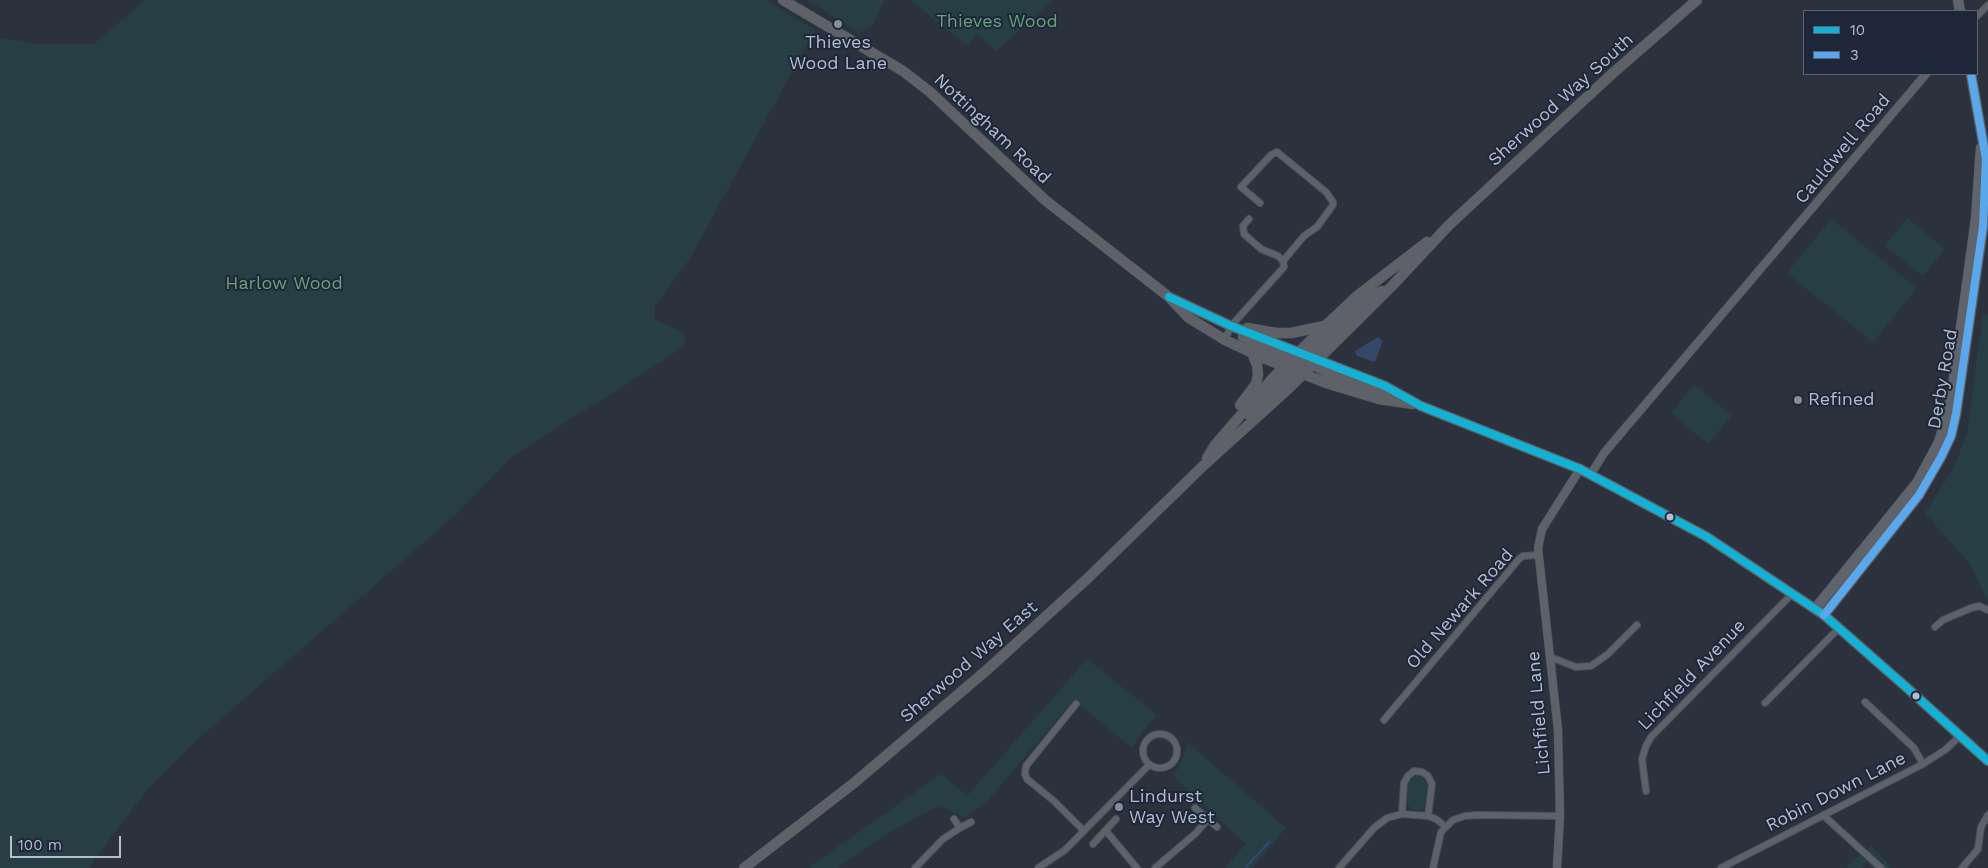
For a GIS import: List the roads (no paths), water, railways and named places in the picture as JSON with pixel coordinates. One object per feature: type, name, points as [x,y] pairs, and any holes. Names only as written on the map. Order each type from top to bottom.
[{"type":"highway","name":"Nottingham Road","points":[[783,0],[903,71],[930,92],[1045,200],[1169,297],[1189,318],[1225,340],[1252,353],[1301,363],[1385,386],[1421,406],[1591,474],[1707,537],[1820,612],[1840,628],[1988,762]]},
{"type":"highway","name":"Sherwood Way South","points":[[1301,363],[1392,286],[1449,225],[1613,73],[1697,0]]},
{"type":"highway","name":"Sherwood Way South","points":[[1301,363],[1325,326],[1366,288],[1449,225]]},
{"type":"highway","name":"Nottingham Road","points":[[1169,297],[1231,326],[1301,363],[1379,399],[1421,406]]},
{"type":"highway","points":[[1231,326],[1276,333],[1291,333],[1325,326]]},
{"type":"highway","points":[[1232,424],[1240,405],[1256,384],[1258,375],[1257,365],[1252,353]]},
{"type":"highway","points":[[1232,424],[1249,414],[1301,363]]},
{"type":"highway","name":"Sherwood Way East","points":[[744,868],[854,783],[988,669],[1088,578],[1203,466],[1248,426],[1301,363]]},
{"type":"highway","name":"Sherwood Way East","points":[[1203,466],[1215,445],[1232,424]]},
{"type":"main road","name":"Derby Road","points":[[1820,612],[1917,482],[1939,442],[1946,420],[1952,393],[1976,219],[1979,164],[1983,140],[1971,75]]},
{"type":"street","points":[[1978,15],[1988,5]]},
{"type":"street","name":"Cauldwell Road","points":[[1591,474],[1604,453],[1925,75]]},
{"type":"street","points":[[1260,203],[1241,187],[1270,155],[1278,152],[1326,192],[1333,202],[1333,205],[1317,227],[1304,236],[1283,261]]},
{"type":"street","points":[[1225,340],[1231,326],[1284,267],[1283,261],[1278,256],[1261,249],[1244,234],[1243,226],[1249,219]]},
{"type":"street","name":"Old Newark Road","points":[[1384,720],[1519,559],[1523,556],[1538,555],[1538,542],[1542,529],[1580,469]]},
{"type":"street","name":"Lichfield Lane","points":[[1538,555],[1558,730],[1560,816],[1557,868]]},
{"type":"street","name":"Lichfield Avenue","points":[[1646,791],[1642,759],[1651,737],[1792,594]]},
{"type":"street","points":[[1935,627],[1944,620],[1971,608],[1979,606],[1988,610]]},
{"type":"street","points":[[1550,657],[1576,667],[1590,666],[1608,654],[1637,625]]},
{"type":"street","points":[[1765,703],[1840,628]]},
{"type":"street","points":[[1865,702],[1914,748],[1923,764]]},
{"type":"street","points":[[1076,704],[1026,766],[1025,774],[1027,779],[1054,801],[1084,831]]},
{"type":"street","points":[[1158,734],[1171,738],[1177,750],[1172,763],[1160,768],[1149,764],[1145,761],[1142,752],[1146,740],[1158,734]]},
{"type":"street","name":"Robin Down Lane","points":[[1721,868],[1923,764],[1945,750],[1960,736]]},
{"type":"street","points":[[1038,868],[1065,850],[1149,764]]},
{"type":"street","points":[[1402,814],[1404,783],[1408,776],[1414,772],[1422,772],[1428,776],[1432,784],[1428,816]]},
{"type":"street","points":[[1195,808],[1217,828]]},
{"type":"street","points":[[1339,868],[1374,828],[1387,818],[1402,814],[1428,816],[1446,826]]},
{"type":"street","points":[[1823,815],[1881,868]]},
{"type":"street","points":[[1962,868],[1978,848],[1981,827],[1988,815]]},
{"type":"street","points":[[1433,868],[1442,832],[1453,820],[1465,816],[1560,816]]},
{"type":"street","points":[[954,819],[960,828]]},
{"type":"street","points":[[1093,844],[1116,819]]},
{"type":"street","points":[[1155,868],[1196,833],[1208,819]]},
{"type":"street","points":[[915,868],[943,839],[972,822]]},
{"type":"street","points":[[1106,831],[1137,868]]},
{"type":"water","points":[[1378,337],[1383,341],[1375,362],[1357,356],[1355,351]]},
{"type":"waterway","points":[[1245,868],[1269,842]]},
{"type":"place","name":"Thieves Wood Lane","points":[[838,24]]},
{"type":"place","name":"Refined","points":[[1798,400]]},
{"type":"place","name":"Lindurst Way West","points":[[1119,807]]},
{"type":"park label","name":"Thieves Wood","points":[[997,22]]},
{"type":"park label","name":"Harlow Wood","points":[[284,284]]}]
